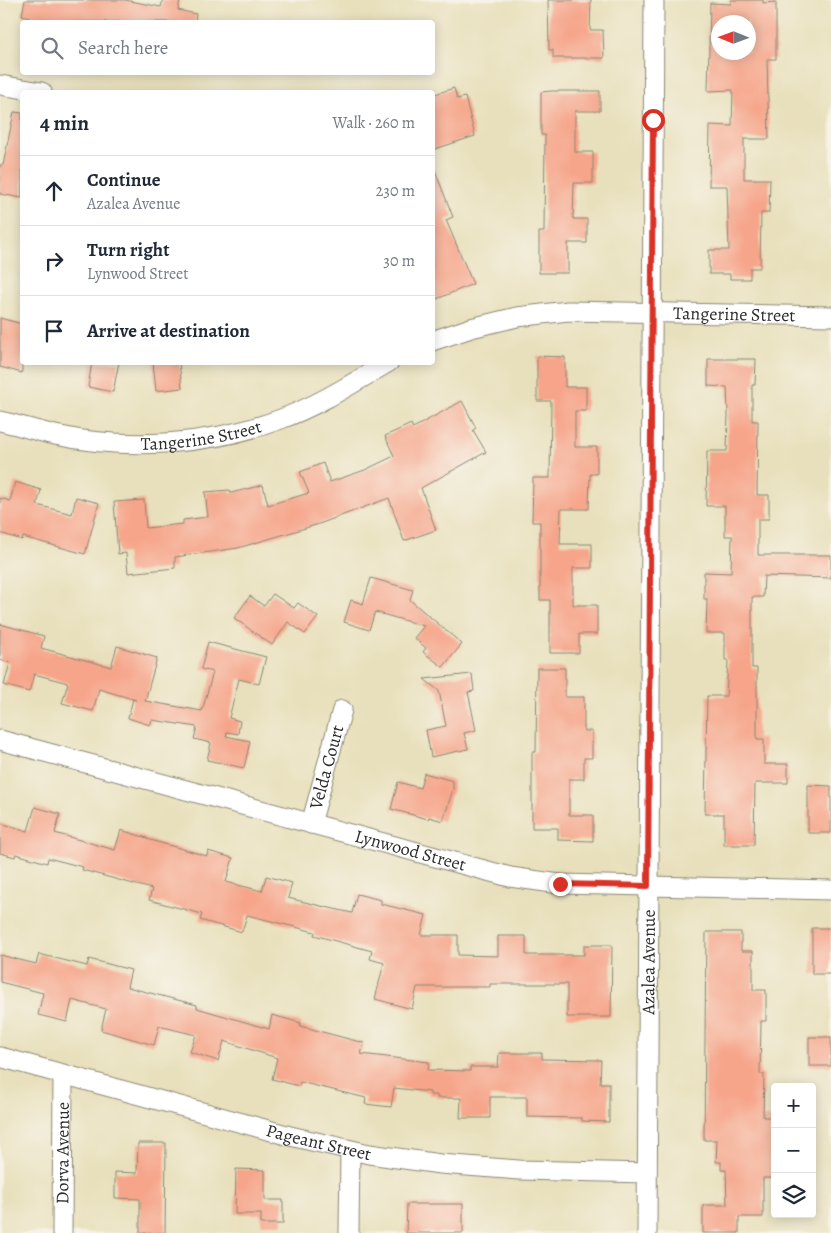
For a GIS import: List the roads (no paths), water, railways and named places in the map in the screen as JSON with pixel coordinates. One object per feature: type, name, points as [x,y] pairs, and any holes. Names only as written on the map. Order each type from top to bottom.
[{"type":"street","name":"Azalea Avenue","points":[[647,1233],[654,0]]},
{"type":"street","points":[[0,85],[30,90]]},
{"type":"street","name":"Tangerine Street","points":[[435,340],[517,316],[568,311],[831,316]]},
{"type":"street","name":"Tangerine Street","points":[[0,421],[55,435],[97,442],[148,444],[190,441],[232,433],[280,419],[326,399],[383,365]]},
{"type":"street","name":"Velda Court","points":[[311,824],[342,710]]},
{"type":"street","name":"Lynwood Street","points":[[0,740],[510,877],[560,884],[831,890]]},
{"type":"street","name":"Pageant Street","points":[[0,1057],[280,1133],[350,1150],[440,1164],[519,1170],[647,1173]]},
{"type":"street","name":"Dorva Avenue","points":[[62,1233],[63,1074]]},
{"type":"street","points":[[349,1233],[350,1150]]}]
